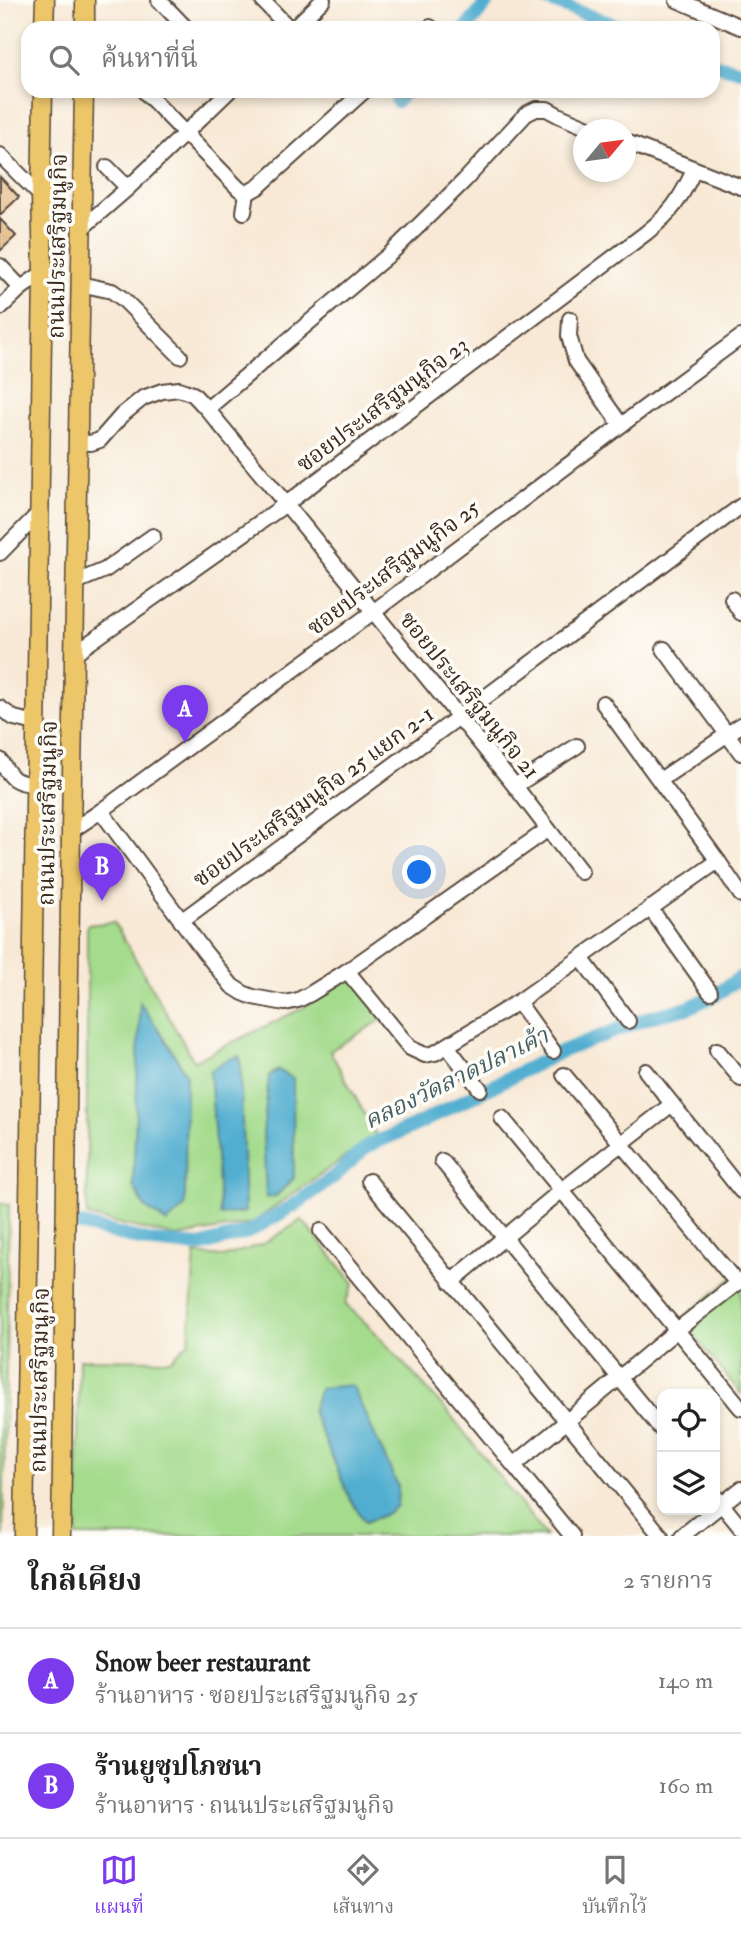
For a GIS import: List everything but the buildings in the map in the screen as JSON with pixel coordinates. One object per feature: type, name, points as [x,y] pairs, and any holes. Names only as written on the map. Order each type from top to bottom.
[{"type":"main road","points":[[44,21],[45,0]]},
{"type":"main road","points":[[85,21],[86,0]]},
{"type":"main road","name":"ถนนประเสริฐมนูกิจ","points":[[24,1536],[43,273],[43,98]]},
{"type":"main road","name":"ถนนประเสริฐมนูกิจ","points":[[61,1536],[84,98]]},
{"type":"street","points":[[159,0],[179,21]]},
{"type":"street","points":[[262,0],[284,21]]},
{"type":"street","points":[[300,21],[323,0]]},
{"type":"street","points":[[677,0],[741,27]]},
{"type":"street","points":[[151,98],[239,189],[247,192],[258,187],[356,98]]},
{"type":"street","points":[[82,228],[222,98]]},
{"type":"street","points":[[207,408],[391,253],[465,180],[526,114],[536,109],[547,109],[573,122]]},
{"type":"street","points":[[636,146],[741,187]]},
{"type":"street","points":[[0,155],[41,197]]},
{"type":"street","points":[[107,167],[128,188]]},
{"type":"street","name":"ซอยประเสริฐมนูกิจ 23","points":[[75,653],[286,504],[646,233],[667,216],[684,193],[694,170]]},
{"type":"street","points":[[244,212],[247,192]]},
{"type":"street","points":[[0,267],[21,288]]},
{"type":"street","points":[[0,308],[21,288],[43,273]]},
{"type":"street","points":[[80,284],[112,291],[180,356]]},
{"type":"street","points":[[570,318],[569,336],[576,361],[621,425]]},
{"type":"street","name":"ซอยประเสริฐมนูกิจ 25","points":[[71,831],[373,612],[741,337]]},
{"type":"street","name":"ซอยประเสริฐมนูกิจ 21","points":[[77,442],[92,443],[100,440],[122,415],[143,398],[162,391],[179,389],[193,394],[459,717],[581,872]]},
{"type":"street","name":"ซอยประเสริฐมนูกิจ 25 แยก 2-1","points":[[181,920],[741,506]]},
{"type":"street","points":[[0,553],[39,513]]},
{"type":"street","points":[[76,582],[105,570],[153,536]]},
{"type":"street","points":[[732,599],[741,613]]},
{"type":"street","points":[[664,649],[741,753]]},
{"type":"street","points":[[603,704],[741,895]]},
{"type":"street","points":[[2,715],[36,723]]},
{"type":"street","points":[[660,780],[741,725]]},
{"type":"street","points":[[515,786],[577,746]]},
{"type":"street","points":[[0,760],[17,782],[35,784]]},
{"type":"street","points":[[101,811],[202,950],[232,986],[253,997],[285,1003],[298,1000],[347,971],[547,830]]},
{"type":"street","points":[[347,971],[410,1048],[425,1055],[435,1053],[518,1002],[719,861]]},
{"type":"street","points":[[650,908],[710,992]]},
{"type":"street","points":[[582,958],[628,1021]]},
{"type":"street","points":[[518,1002],[553,1051]]},
{"type":"street","points":[[447,1046],[480,1089]]},
{"type":"street","points":[[717,1050],[741,1079]]},
{"type":"street","points":[[646,1071],[741,1191]]},
{"type":"street","points":[[514,1465],[739,1282],[564,1075]]},
{"type":"street","points":[[451,1282],[620,1143],[672,1104]]},
{"type":"street","points":[[502,1118],[741,1409]]},
{"type":"street","points":[[442,1161],[657,1424]]},
{"type":"street","points":[[369,1181],[661,1536]]},
{"type":"street","points":[[321,1231],[572,1536]]},
{"type":"street","points":[[720,1500],[741,1489]]},
{"type":"street","points":[[720,1503],[741,1528]]},
{"type":"street","points":[[682,1536],[704,1515]]},
{"type":"green space","points":[[114,922],[194,1061],[303,1008],[359,971],[391,1014],[330,1051],[376,1135],[252,1223],[177,1237],[87,1216],[87,925]]},
{"type":"green space","points":[[0,1203],[9,1205],[3,1536],[0,1536]]},
{"type":"green space","points":[[302,1220],[354,1283],[345,1304],[372,1329],[448,1412],[546,1536],[77,1536],[79,1359],[170,1360],[189,1342],[195,1254],[223,1257],[263,1244]]},
{"type":"green space","points":[[741,1271],[741,1394],[681,1320]]},
{"type":"water","points":[[140,1003],[186,1074],[185,1206],[167,1223],[145,1207],[133,1186]]},
{"type":"water","points":[[240,1056],[245,1212],[220,1215],[210,1071],[226,1060]]},
{"type":"water","points":[[278,1070],[293,1078],[294,1178],[276,1196],[266,1198],[263,1134],[269,1076]]},
{"type":"water","points":[[352,1385],[398,1486],[397,1506],[384,1515],[365,1522],[350,1499],[312,1411],[320,1388]]},
{"type":"waterway","points":[[472,21],[489,0]]},
{"type":"waterway","points":[[547,0],[604,21]]},
{"type":"waterway","points":[[720,66],[741,71]]},
{"type":"waterway","points":[[397,101],[400,98]]},
{"type":"waterway","name":"คลองวัดลาดปลาเค้า","points":[[82,1225],[152,1242],[200,1246],[248,1232],[293,1206],[335,1176],[367,1146],[414,1126],[560,1052],[653,1016],[688,1008],[717,994],[741,977]]},
{"type":"place","name":"Snow beer restaurant","points":[[185,743]]},
{"type":"place","name":"ร้านยูซุปโภชนา","points":[[102,901]]}]
